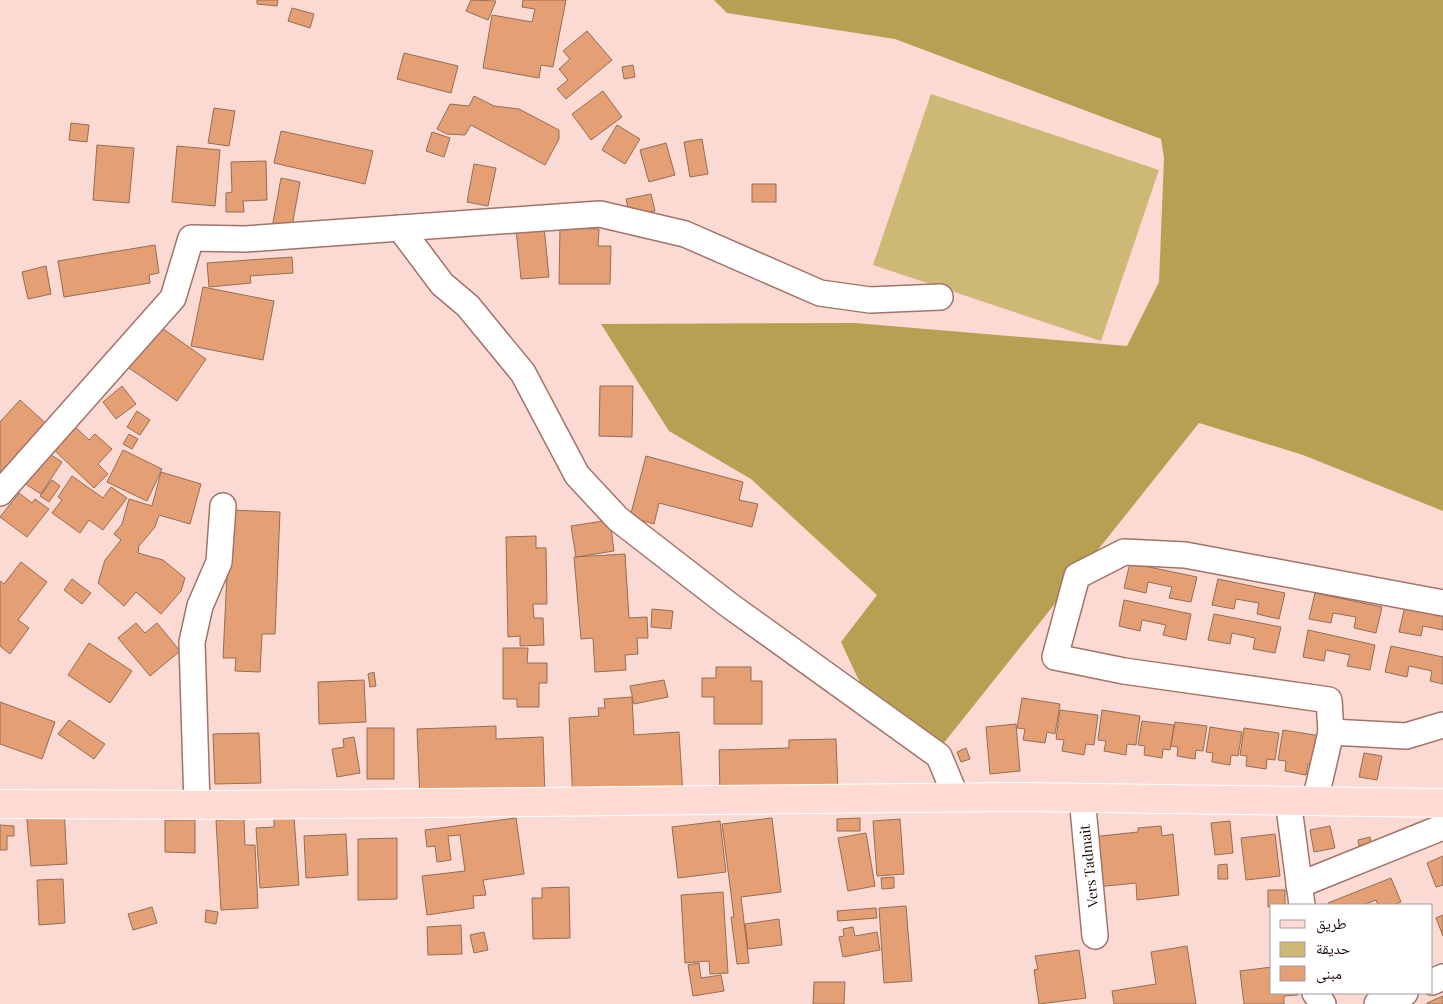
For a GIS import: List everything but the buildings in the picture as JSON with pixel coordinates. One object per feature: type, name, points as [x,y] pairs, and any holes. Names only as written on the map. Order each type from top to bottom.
[{"type":"main road","points":[[0,804],[197,805],[956,797],[1082,797],[1443,803]]},
{"type":"street","points":[[0,493],[173,298],[191,238],[245,239],[600,214],[685,234],[820,293],[870,300],[940,297]]},
{"type":"street","points":[[400,228],[442,284],[468,306],[523,372],[578,475],[618,518],[729,605],[939,756],[956,797]]},
{"type":"street","points":[[197,805],[192,642],[200,606],[219,562],[223,506]]},
{"type":"street","points":[[1315,801],[1331,732],[1329,700],[1124,671],[1055,657],[1077,576],[1124,552],[1185,555],[1443,603]]},
{"type":"street","points":[[1331,732],[1406,736],[1443,725]]},
{"type":"street","name":"Vers Tadmait","points":[[1082,797],[1095,936]]},
{"type":"street","points":[[1288,800],[1300,895],[1443,827]]},
{"type":"street","points":[[1377,1004],[1402,994]]},
{"type":"green space","points":[[931,94],[1159,170],[1101,341],[873,265]]},
{"type":"shaded area","points":[[714,0],[1443,0],[1443,511],[1303,455],[1199,423],[943,744],[867,698],[841,642],[877,595],[751,479],[669,431],[601,324],[855,323],[1127,346],[1159,282],[1164,158],[1161,139],[895,39],[727,13]]}]
